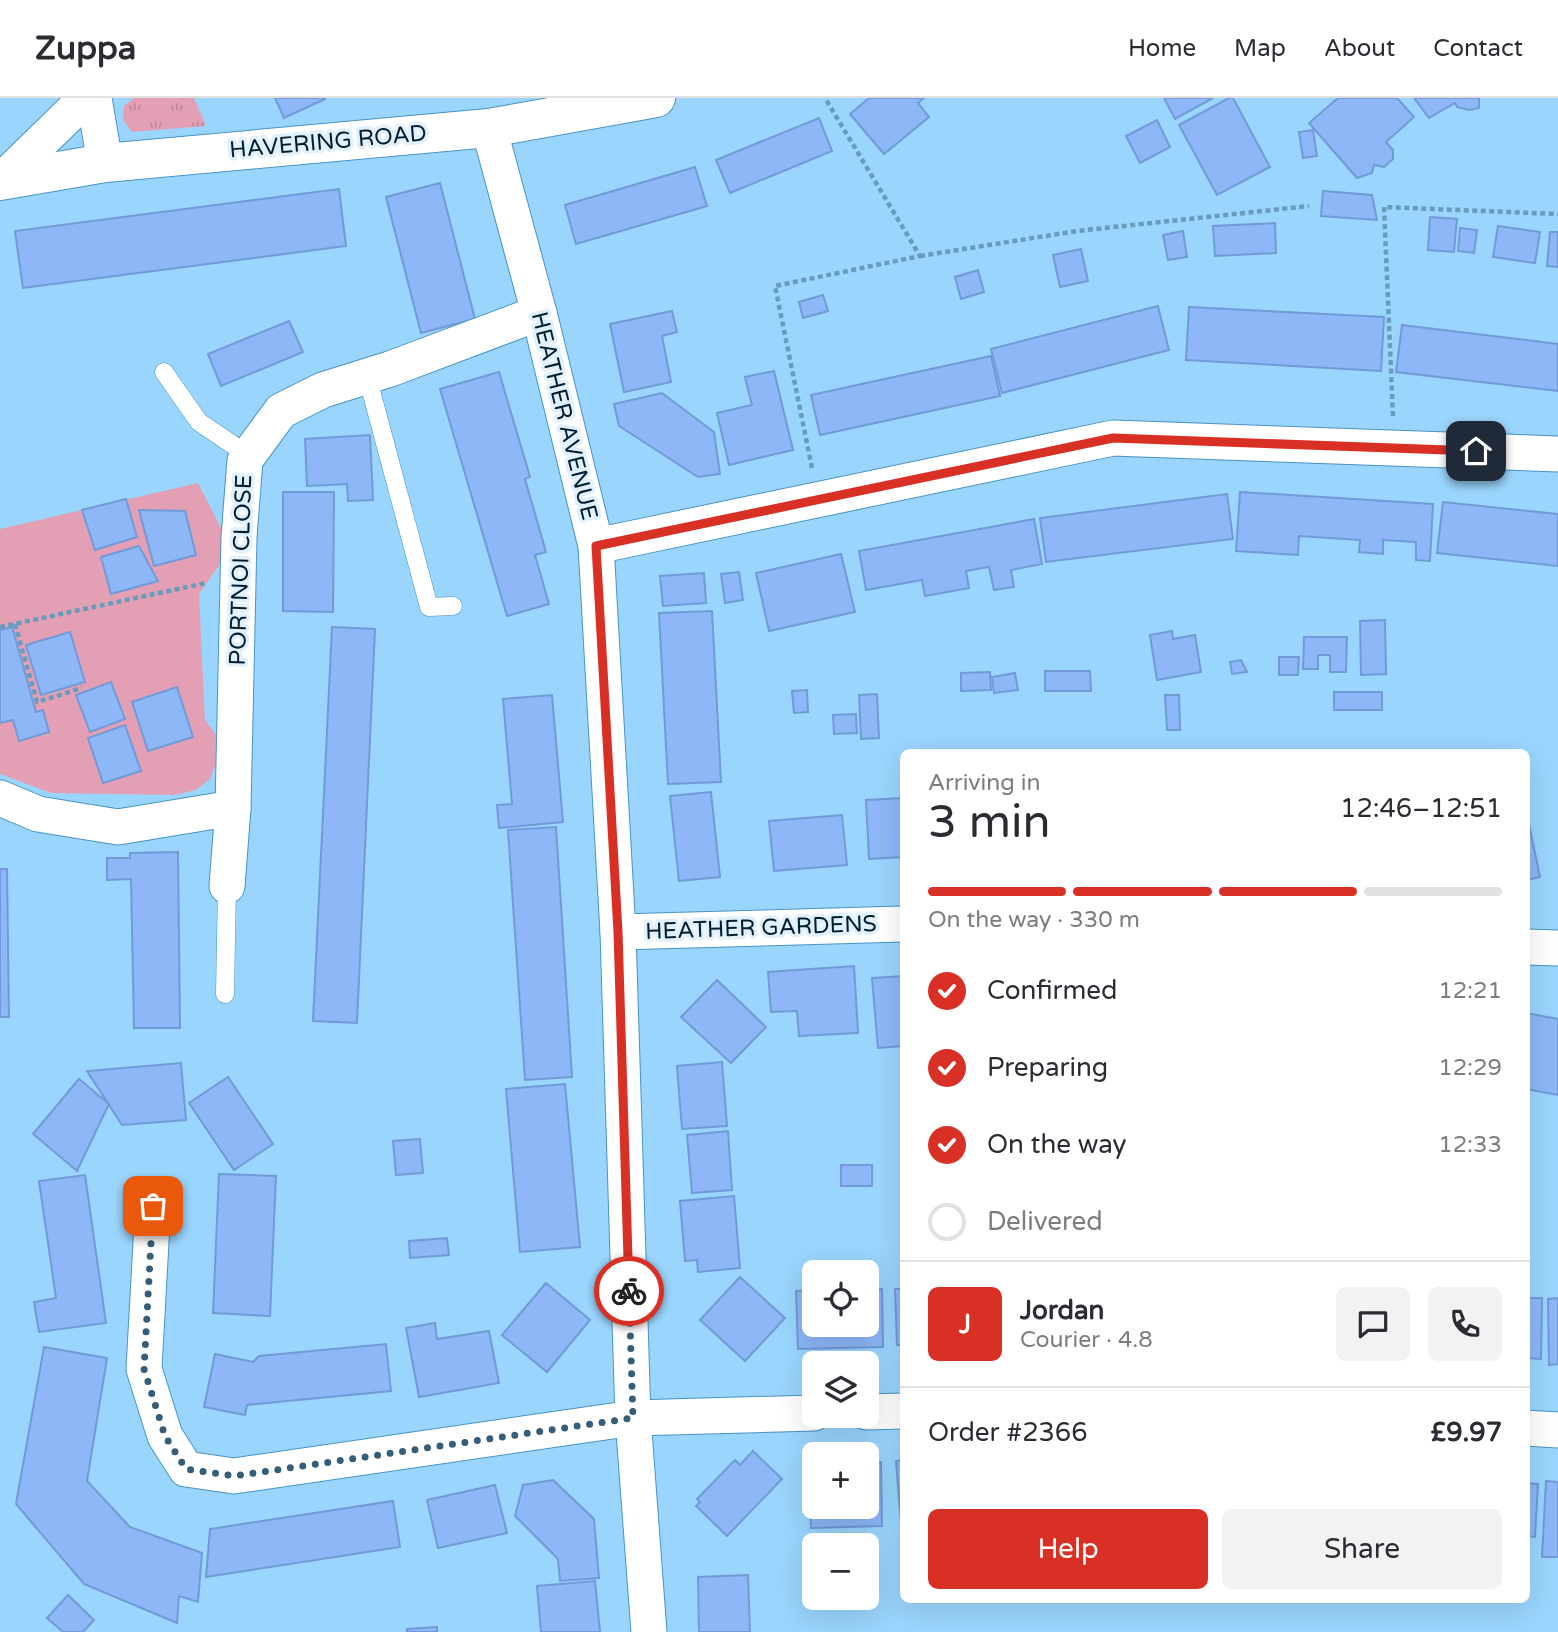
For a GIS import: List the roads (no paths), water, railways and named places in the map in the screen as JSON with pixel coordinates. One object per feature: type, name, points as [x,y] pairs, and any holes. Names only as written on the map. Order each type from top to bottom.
[{"type":"main road","name":"HAVERING ROAD","points":[[1,181],[105,163],[489,128],[656,98]]},
{"type":"street","points":[[1,181],[86,98]]},
{"type":"street","points":[[94,98],[105,163]]},
{"type":"street","name":"HEATHER AVENUE","points":[[489,128],[539,313],[596,546],[618,932],[633,1418],[649,1632]]},
{"type":"street","name":"PORTNOI CLOSE","points":[[227,886],[233,808],[239,537],[245,460],[281,411],[323,390],[539,313]]},
{"type":"street","points":[[596,546],[1113,438],[1558,454]]},
{"type":"street","points":[[0,798],[38,814],[118,827],[233,808]]},
{"type":"street","name":"HEATHER GARDENS","points":[[618,932],[900,923]]},
{"type":"street","points":[[1530,947],[1558,948]]},
{"type":"street","points":[[153,1206],[144,1369],[165,1436],[186,1469],[234,1476],[633,1418],[802,1413]]},
{"type":"street","points":[[879,1412],[900,1411]]},
{"type":"street","points":[[1530,1428],[1558,1430]]},
{"type":"lane","points":[[164,372],[199,422],[248,456]]},
{"type":"lane","points":[[368,376],[429,607],[453,606]]},
{"type":"lane","points":[[225,994],[227,886]]}]
